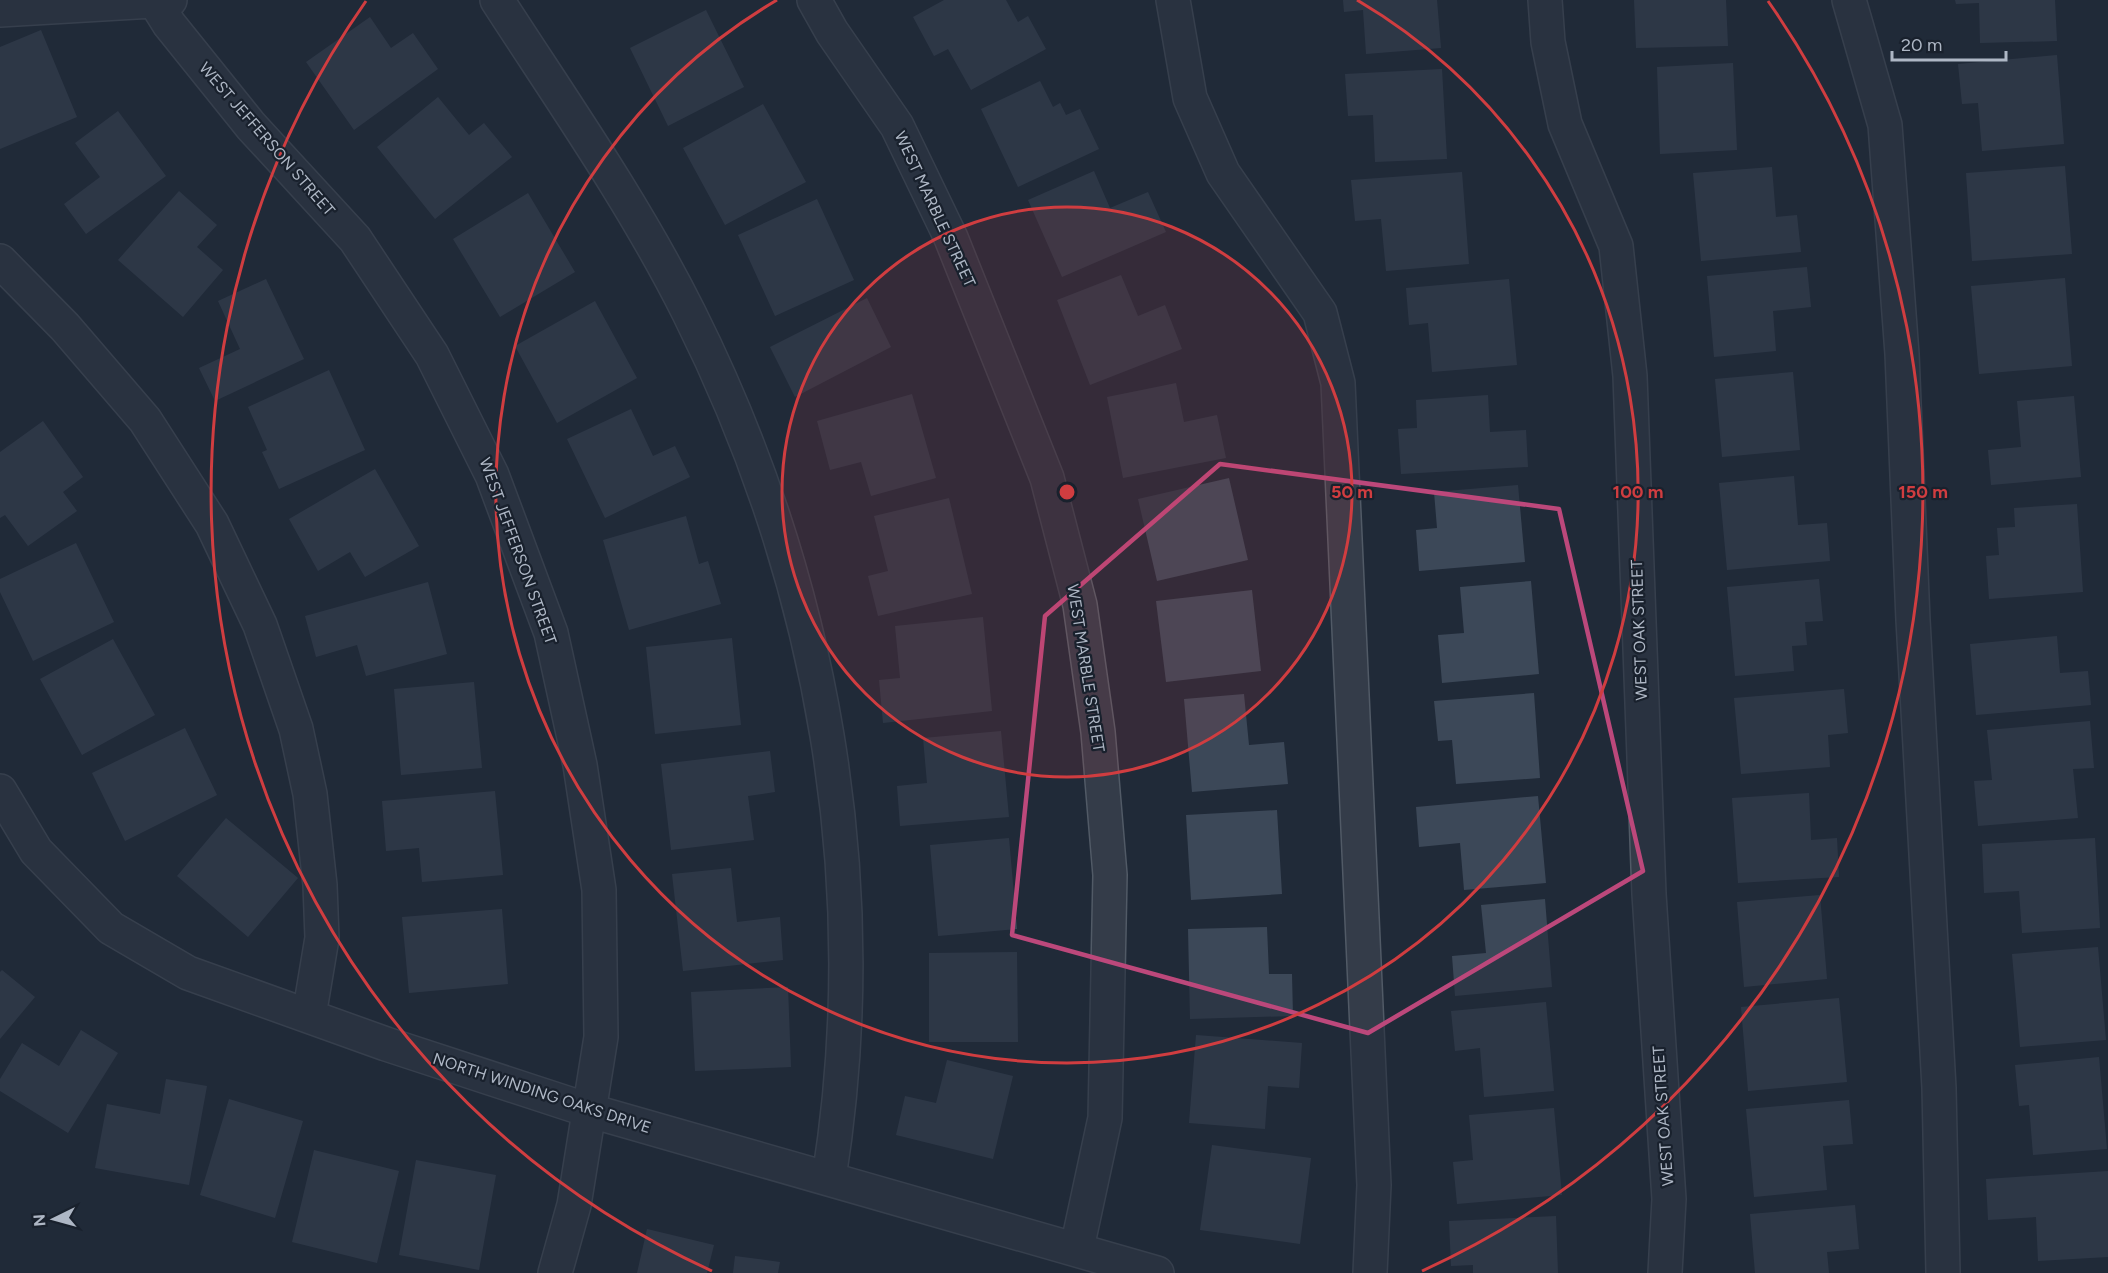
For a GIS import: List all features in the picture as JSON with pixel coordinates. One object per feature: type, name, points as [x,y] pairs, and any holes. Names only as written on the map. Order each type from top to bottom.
[{"type":"street","name":"WEST JEFFERSON STREET","points":[[154,0],[169,24],[251,126],[356,239],[432,355],[492,474],[551,633],[580,765],[599,890],[601,1037],[591,1111],[574,1205],[555,1273]]},
{"type":"street","points":[[0,10],[170,0]]},
{"type":"street","points":[[497,0],[631,208],[688,312],[744,432],[779,529],[804,618],[821,695],[837,790],[846,909],[845,1041],[838,1122],[828,1178]]},
{"type":"street","name":"WEST MARBLE STREET","points":[[814,0],[832,32],[897,126],[951,238],[1047,478],[1080,605],[1098,732],[1110,875],[1105,1118],[1077,1248]]},
{"type":"street","points":[[1173,0],[1190,98],[1223,173],[1320,313],[1338,383],[1374,1185],[1370,1273]]},
{"type":"street","name":"WEST OAK STREET","points":[[1545,0],[1548,42],[1565,124],[1616,246],[1630,376],[1649,894],[1669,1199],[1665,1273]]},
{"type":"street","points":[[1849,0],[1885,125],[1902,343],[1915,656],[1939,1089],[1942,1273]]},
{"type":"street","points":[[0,261],[65,327],[145,420],[212,524],[260,625],[296,729],[310,794],[320,885],[322,938],[309,1016]]},
{"type":"street","name":"NORTH WINDING OAKS DRIVE","points":[[0,791],[36,851],[111,928],[188,973],[591,1111],[1077,1248],[1157,1273]]},
{"type":"highlighted area","points":[[1220,464],[1559,509],[1643,871],[1368,1033],[1012,935],[1045,616]]},
{"type":"building","points":[[944,0],[1006,0],[1018,22],[1028,16],[1046,49],[971,90],[948,49],[934,56],[913,17]]},
{"type":"building","points":[[1343,0],[1437,0],[1441,48],[1366,54],[1363,10],[1344,12]]},
{"type":"building","points":[[1634,0],[1726,0],[1728,46],[1636,48]]},
{"type":"building","points":[[1955,0],[2055,0],[2057,41],[1980,43],[1979,3],[1956,4]]},
{"type":"building","points":[[706,10],[744,87],[668,126],[630,48]]},
{"type":"building","points":[[370,17],[391,48],[413,33],[438,69],[354,130],[306,62]]},
{"type":"building","points":[[41,30],[77,117],[0,149],[0,47]]},
{"type":"building","points":[[2057,55],[2064,144],[1982,151],[1978,103],[1962,104],[1958,64]]},
{"type":"building","points":[[1733,63],[1737,150],[1660,154],[1657,67]]},
{"type":"building","points":[[1442,69],[1447,159],[1375,162],[1373,115],[1348,116],[1345,74]]},
{"type":"building","points":[[1040,81],[1053,107],[1060,103],[1066,115],[1080,109],[1099,149],[1018,187],[981,109]]},
{"type":"building","points":[[438,97],[469,135],[484,123],[512,157],[435,219],[377,147]]},
{"type":"building","points":[[763,104],[806,182],[725,225],[683,148]]},
{"type":"building","points":[[118,111],[166,176],[86,234],[64,204],[100,177],[75,143]]},
{"type":"building","points":[[2065,166],[2072,254],[1972,261],[1966,173]]},
{"type":"building","points":[[1772,167],[1776,217],[1797,215],[1801,252],[1701,261],[1693,173]]},
{"type":"building","points":[[1094,171],[1110,208],[1148,192],[1166,232],[1062,277],[1028,200]]},
{"type":"building","points":[[1462,172],[1469,264],[1386,271],[1381,219],[1355,221],[1351,180]]},
{"type":"building","points":[[179,191],[217,225],[197,247],[223,270],[183,317],[118,260]]},
{"type":"building","points":[[528,193],[575,272],[500,317],[453,239]]},
{"type":"building","points":[[817,199],[854,280],[775,316],[738,235]]},
{"type":"building","points":[[1807,267],[1811,307],[1773,311],[1776,351],[1714,357],[1707,276]]},
{"type":"building","points":[[1121,275],[1138,316],[1165,305],[1182,349],[1090,385],[1057,300]]},
{"type":"building","points":[[2065,278],[2072,366],[1979,374],[1971,286]]},
{"type":"building","points":[[266,279],[304,359],[215,401],[199,368],[240,349],[218,301]]},
{"type":"building","points":[[1509,279],[1517,365],[1432,372],[1428,323],[1409,325],[1406,288]]},
{"type":"building","points":[[867,298],[891,347],[795,397],[770,347]]},
{"type":"building","points":[[595,301],[637,378],[557,423],[515,346]]},
{"type":"building","points":[[329,370],[365,450],[279,489],[262,452],[267,450],[248,407]]},
{"type":"building","points":[[1793,372],[1800,450],[1722,457],[1715,379]]},
{"type":"building","points":[[1176,383],[1184,422],[1217,415],[1226,458],[1123,478],[1107,397]]},
{"type":"building","points":[[912,394],[936,478],[871,496],[861,462],[830,470],[817,421]]},
{"type":"building","points":[[1488,395],[1490,432],[1526,430],[1528,467],[1401,474],[1398,429],[1417,428],[1416,400]]},
{"type":"building","points":[[2074,396],[2081,477],[1991,485],[1988,450],[2021,447],[2017,401]]},
{"type":"building","points":[[631,409],[653,456],[675,446],[690,477],[605,518],[567,439]]},
{"type":"building","points":[[43,421],[83,477],[63,492],[77,511],[28,546],[5,515],[0,518],[0,452]]},
{"type":"building","points":[[375,469],[419,546],[365,577],[350,552],[318,571],[289,519]]},
{"type":"building","points":[[1794,476],[1798,525],[1827,523],[1830,561],[1727,570],[1719,483]]},
{"type":"building","points":[[1229,478],[1248,560],[1157,581],[1138,499]]},
{"type":"building","points":[[1518,485],[1525,562],[1419,571],[1416,530],[1437,528],[1434,492]]},
{"type":"building","points":[[949,498],[972,594],[878,616],[868,576],[888,571],[874,516]]},
{"type":"building","points":[[2077,504],[2083,592],[1989,599],[1986,556],[1999,555],[1997,528],[2015,527],[2014,508]]},
{"type":"building","points":[[686,516],[699,564],[708,561],[721,604],[629,630],[603,540]]},
{"type":"building","points":[[76,543],[114,622],[33,661],[0,592],[0,579]]},
{"type":"building","points":[[1819,579],[1823,621],[1805,622],[1807,645],[1792,646],[1794,671],[1735,676],[1727,587]]},
{"type":"building","points":[[1531,581],[1539,674],[1442,683],[1438,635],[1464,633],[1460,587]]},
{"type":"building","points":[[428,582],[447,654],[366,676],[357,645],[316,657],[305,616]]},
{"type":"building","points":[[1252,590],[1261,671],[1166,682],[1156,601]]},
{"type":"building","points":[[983,617],[992,711],[883,723],[879,680],[900,678],[895,626]]},
{"type":"building","points":[[2057,636],[2060,673],[2088,671],[2091,705],[1976,715],[1970,644]]},
{"type":"building","points":[[732,638],[741,725],[655,734],[646,647]]},
{"type":"building","points":[[113,639],[155,715],[82,755],[40,679]]},
{"type":"building","points":[[474,682],[482,768],[401,775],[394,689]]},
{"type":"building","points":[[1844,689],[1848,733],[1828,735],[1830,767],[1741,774],[1734,698]]},
{"type":"building","points":[[1534,693],[1540,778],[1456,784],[1452,740],[1438,741],[1434,701]]},
{"type":"building","points":[[1244,694],[1249,745],[1284,742],[1288,784],[1192,792],[1184,699]]},
{"type":"building","points":[[2090,721],[2094,768],[2073,769],[2078,818],[1978,826],[1974,781],[1992,780],[1987,730]]},
{"type":"building","points":[[185,728],[217,795],[125,841],[92,773]]},
{"type":"building","points":[[1001,731],[1009,817],[900,826],[897,786],[927,783],[923,738]]},
{"type":"building","points":[[770,751],[775,792],[748,796],[754,840],[671,850],[661,764]]},
{"type":"building","points":[[495,791],[503,875],[422,882],[419,848],[386,851],[382,801]]},
{"type":"building","points":[[1809,793],[1811,840],[1837,838],[1839,877],[1738,883],[1732,798]]},
{"type":"building","points":[[1538,796],[1546,883],[1464,890],[1460,843],[1419,847],[1416,807]]},
{"type":"building","points":[[1277,810],[1282,894],[1191,900],[1186,815]]},
{"type":"building","points":[[226,818],[298,878],[248,937],[177,876]]},
{"type":"building","points":[[1009,838],[1017,929],[938,936],[930,845]]},
{"type":"building","points":[[2095,838],[2100,928],[2022,933],[2019,891],[1984,893],[1982,844]]},
{"type":"building","points":[[731,868],[737,922],[780,917],[783,960],[683,971],[672,874]]},
{"type":"building","points":[[1820,895],[1827,979],[1744,987],[1737,902]]},
{"type":"building","points":[[1545,899],[1552,987],[1455,996],[1452,956],[1486,953],[1481,905]]},
{"type":"building","points":[[502,909],[508,984],[409,993],[402,917]]},
{"type":"building","points":[[1267,927],[1269,974],[1292,974],[1293,1016],[1190,1019],[1188,929]]},
{"type":"building","points":[[2098,947],[2106,1040],[2020,1047],[2012,954]]},
{"type":"building","points":[[1017,952],[1018,1042],[929,1042],[929,953]]},
{"type":"building","points":[[2,970],[35,997],[0,1039],[0,972]]},
{"type":"building","points":[[788,987],[791,1067],[695,1071],[691,992]]},
{"type":"building","points":[[1839,998],[1847,1082],[1748,1091],[1741,1007]]},
{"type":"building","points":[[1546,1002],[1554,1091],[1484,1097],[1480,1048],[1455,1051],[1451,1011]]},
{"type":"building","points":[[81,1030],[118,1053],[68,1133],[0,1091],[0,1079],[22,1043],[59,1066]]},
{"type":"building","points":[[1196,1035],[1302,1043],[1299,1088],[1268,1086],[1265,1129],[1189,1123]]},
{"type":"building","points":[[2099,1057],[2107,1149],[2033,1155],[2029,1105],[2019,1106],[2015,1065]]},
{"type":"building","points":[[947,1060],[1013,1076],[993,1159],[896,1135],[905,1096],[936,1103]]},
{"type":"building","points":[[166,1079],[207,1086],[189,1185],[95,1168],[107,1104],[160,1114]]},
{"type":"building","points":[[229,1099],[303,1121],[275,1218],[200,1195]]},
{"type":"building","points":[[1849,1100],[1853,1144],[1823,1146],[1827,1190],[1754,1197],[1746,1109]]},
{"type":"building","points":[[1554,1108],[1562,1195],[1457,1204],[1453,1162],[1473,1160],[1469,1115]]},
{"type":"building","points":[[1212,1145],[1311,1158],[1300,1244],[1200,1230]]},
{"type":"building","points":[[314,1150],[399,1171],[377,1263],[292,1242]]},
{"type":"building","points":[[416,1160],[496,1175],[479,1270],[399,1255]]},
{"type":"building","points":[[2108,1171],[2108,1257],[2038,1261],[2036,1217],[1988,1220],[1986,1179]]},
{"type":"building","points":[[1855,1205],[1859,1249],[1827,1252],[1829,1273],[1755,1273],[1750,1214]]},
{"type":"building","points":[[1556,1216],[1558,1273],[1473,1273],[1473,1265],[1451,1266],[1449,1221]]},
{"type":"building","points":[[647,1229],[714,1245],[707,1273],[637,1273]]},
{"type":"building","points":[[735,1256],[780,1262],[778,1273],[733,1273]]}]
